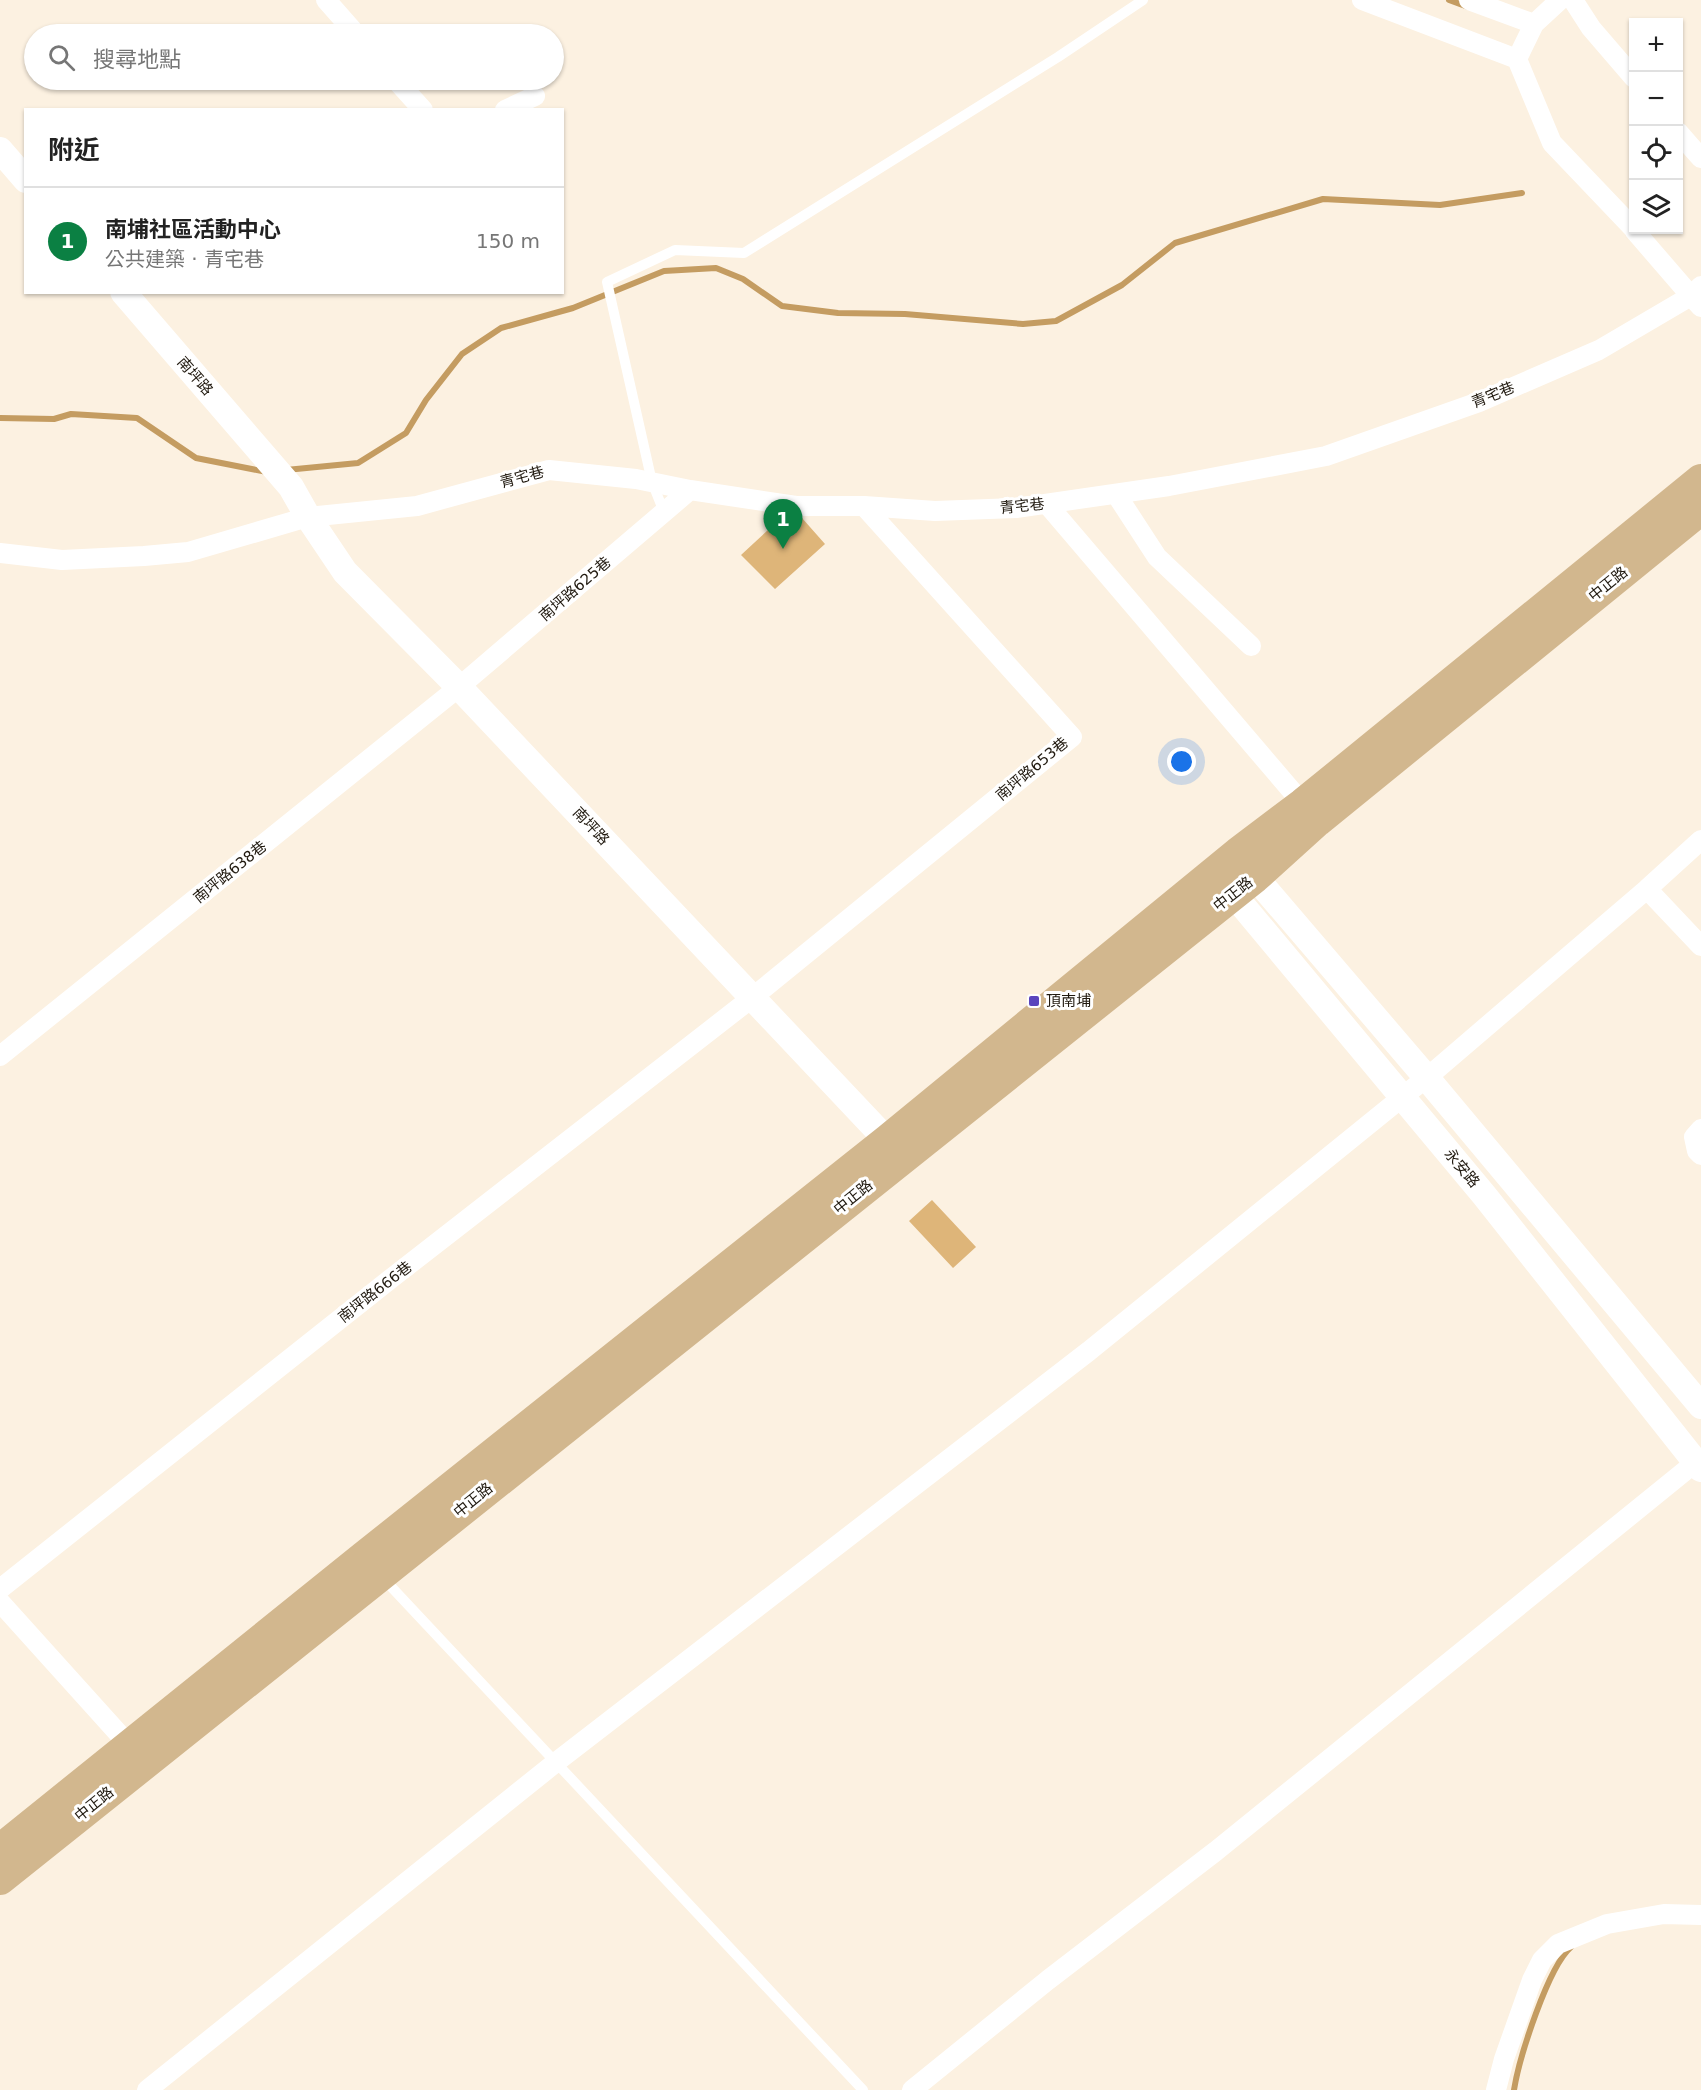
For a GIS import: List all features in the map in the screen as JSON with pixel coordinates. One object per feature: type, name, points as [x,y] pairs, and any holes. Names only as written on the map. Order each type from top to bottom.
[{"type":"main road","name":"中正路","points":[[1235,874],[1303,804],[1701,480]]},
{"type":"main road","name":"中正路","points":[[0,1879],[137,1755],[1235,874],[1317,821],[1701,508]]},
{"type":"main road","name":"中正路","points":[[0,1850],[137,1755]]},
{"type":"street","points":[[326,0],[347,24]]},
{"type":"street","points":[[1362,0],[1517,59],[1552,143],[1629,224]]},
{"type":"street","points":[[1469,0],[1534,24]]},
{"type":"street","points":[[1517,59],[1534,24],[1560,0]]},
{"type":"street","points":[[1573,0],[1591,28],[1629,72]]},
{"type":"street","points":[[405,90],[421,108]]},
{"type":"street","points":[[509,108],[535,96]]},
{"type":"street","points":[[1683,138],[1701,158]]},
{"type":"street","points":[[0,150],[24,178]]},
{"type":"street","points":[[1639,234],[1698,296]]},
{"type":"street","name":"南坪路","points":[[125,294],[291,487],[345,572],[459,687],[895,1149]]},
{"type":"street","name":"青宅巷","points":[[0,553],[62,560],[188,552],[308,516],[417,506],[549,470],[636,479],[690,490],[796,506],[864,506],[935,511],[1016,508],[1169,486],[1326,456],[1479,402],[1588,355],[1698,296]]},
{"type":"street","name":"南坪路625巷","points":[[459,687],[690,490]]},
{"type":"street","points":[[1116,494],[1157,557],[1251,646]]},
{"type":"street","points":[[1047,504],[1303,804]]},
{"type":"street","name":"南坪路653巷","points":[[753,997],[1072,737],[864,506]]},
{"type":"street","name":"南坪路638巷","points":[[0,1056],[459,687]]},
{"type":"street","points":[[147,2090],[555,1763],[1089,1351],[1426,1077],[1647,889],[1701,840]]},
{"type":"street","name":"永安路","points":[[1235,874],[1426,1077],[1701,1406]]},
{"type":"street","name":"永安路","points":[[1235,874],[1402,1095],[1699,1463]]},
{"type":"street","points":[[1647,889],[1701,946]]},
{"type":"street","name":"南坪路666巷","points":[[0,1589],[393,1277],[753,997]]},
{"type":"street","points":[[1701,1129],[1694,1137],[1697,1151],[1701,1155]]},
{"type":"street","points":[[912,2090],[1048,1980],[1216,1851],[1699,1463]]},
{"type":"street","points":[[0,1602],[137,1755]]},
{"type":"street","points":[[1496,2090],[1504,2059],[1532,1980],[1542,1960],[1558,1944],[1607,1924],[1664,1914],[1701,1915]]},
{"type":"lane","points":[[664,512],[652,482],[607,282],[675,250],[744,253],[1058,57],[1143,0]]},
{"type":"lane","points":[[372,1566],[863,2090]]},
{"type":"building","points":[[782,517],[802,518],[825,544],[775,589],[741,555]]},
{"type":"building","points":[[932,1200],[976,1247],[953,1268],[909,1221]]},
{"type":"waterway","points":[[1449,0],[1468,7]]},
{"type":"waterway","points":[[286,470],[358,463],[406,433],[426,400],[462,354],[501,328],[573,308],[664,271],[716,268],[743,279],[782,306],[838,313],[905,314],[1023,324],[1056,321],[1122,285],[1175,243],[1323,199],[1440,205],[1522,193]]},
{"type":"waterway","points":[[0,418],[54,419],[71,414],[137,418],[196,458],[267,472]]},
{"type":"waterway","points":[[1514,2090],[1528,2036],[1544,1993],[1553,1973],[1571,1947]]},
{"type":"place","name":"南埔社區活動中心","points":[[783,549]]},
{"type":"place","name":"頂南埔","points":[[1034,1001]]}]
